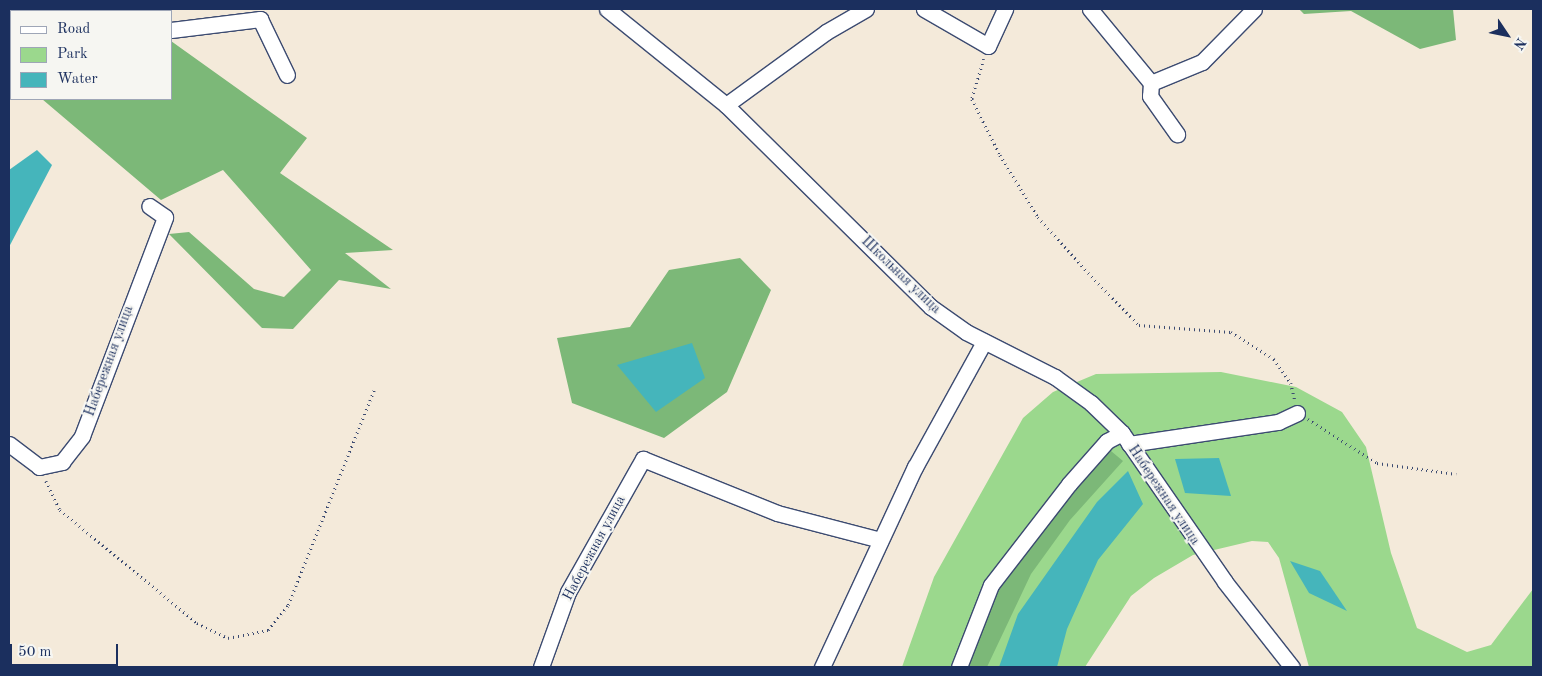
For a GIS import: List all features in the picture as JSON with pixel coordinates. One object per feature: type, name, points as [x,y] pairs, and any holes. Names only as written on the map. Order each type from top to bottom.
[{"type":"street","name":"Школьная улица","points":[[607,9],[726,105],[931,307],[984,342],[1055,376],[1125,439]]},
{"type":"street","points":[[726,105],[826,32],[866,9]]},
{"type":"street","points":[[924,9],[988,46],[1005,9]]},
{"type":"street","points":[[1090,9],[1151,83],[1150,96],[1177,134]]},
{"type":"street","points":[[1151,83],[1202,62],[1254,9]]},
{"type":"street","points":[[172,30],[260,20],[287,74]]},
{"type":"street","name":"Набережная улица","points":[[39,467],[62,462],[82,436],[165,217],[149,206]]},
{"type":"street","points":[[822,667],[915,467],[984,342]]},
{"type":"street","points":[[1125,439],[1278,422],[1297,413]]},
{"type":"street","name":"Набережная улица","points":[[960,667],[990,585],[1068,484],[1107,441],[1125,439],[1225,582],[1292,667]]},
{"type":"street","points":[[9,444],[39,467]]},
{"type":"street","name":"Набережная улица","points":[[541,667],[568,592],[643,459],[777,513],[881,540]]},
{"type":"path","points":[[988,46],[972,99],[1038,217],[1139,325],[1231,332],[1274,359],[1291,383],[1297,413],[1376,463],[1456,474]]},
{"type":"path","points":[[39,467],[60,510],[197,623],[228,638],[268,630],[288,605],[374,390]]},
{"type":"green space","points":[[141,9],[142,10],[12,10]]},
{"type":"green space","points":[[1299,9],[1453,9],[1456,40],[1420,49],[1351,11],[1304,14]]},
{"type":"green space","points":[[172,42],[307,138],[280,173],[393,250],[345,253],[391,289],[339,280],[293,329],[262,328],[169,234],[189,232],[254,289],[284,297],[311,270],[223,170],[161,200],[43,100],[172,100]]},
{"type":"green space","points":[[740,258],[771,290],[727,392],[664,438],[572,403],[557,338],[630,327],[669,270]]},
{"type":"green space","points":[[1221,372],[1296,387],[1342,412],[1366,447],[1391,553],[1417,628],[1467,652],[1491,645],[1533,589],[1533,667],[1309,667],[1279,558],[1268,542],[1252,541],[1193,555],[1154,578],[1131,596],[1085,667],[902,667],[934,577],[1023,418],[1053,392],[1096,374]]},
{"type":"green space","points":[[1111,451],[1123,461],[1070,520],[1031,574],[987,667],[967,667],[987,608],[1007,573],[1070,491]]},
{"type":"water","points":[[37,150],[52,165],[9,247],[9,170]]},
{"type":"water","points":[[692,343],[705,378],[656,412],[617,365]]},
{"type":"water","points":[[1219,458],[1231,496],[1185,493],[1175,459]]},
{"type":"water","points":[[1128,471],[1143,504],[1098,560],[1067,629],[1057,667],[999,667],[1018,614],[1097,502]]},
{"type":"water","points":[[1290,561],[1320,571],[1347,611],[1309,593]]}]
